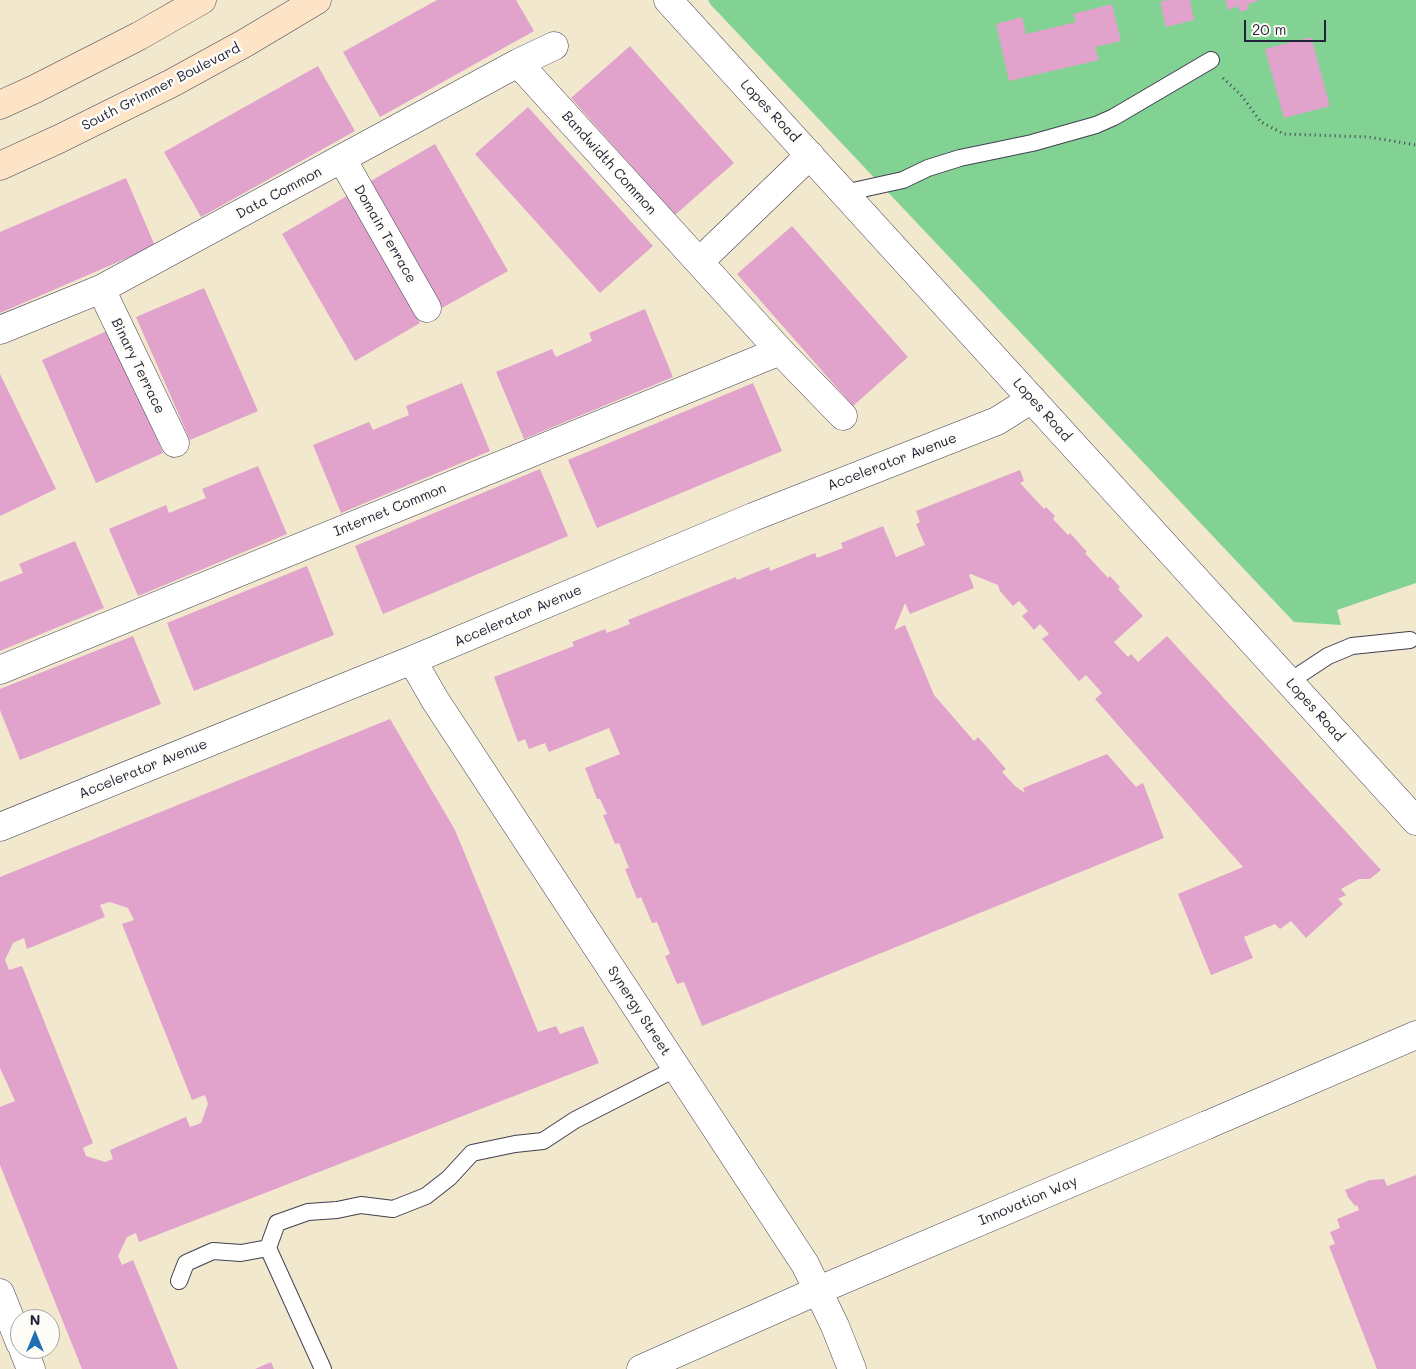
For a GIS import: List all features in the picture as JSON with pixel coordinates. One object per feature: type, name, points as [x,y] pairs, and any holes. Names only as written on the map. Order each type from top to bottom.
[{"type":"main road","points":[[0,104],[35,89],[139,36],[202,0]]},
{"type":"main road","name":"South Grimmer Boulevard","points":[[0,166],[59,140],[172,82],[245,43],[317,0]]},
{"type":"street","name":"Lopes Road","points":[[668,0],[1416,821]]},
{"type":"street","name":"Data Common","points":[[0,330],[101,289],[518,63],[554,46]]},
{"type":"street","name":"Bandwidth Common","points":[[518,63],[780,351],[843,416]]},
{"type":"street","points":[[699,262],[810,155]]},
{"type":"street","name":"Domain Terrace","points":[[342,159],[427,308]]},
{"type":"street","name":"Binary Terrace","points":[[101,289],[175,443]]},
{"type":"street","name":"Internet Common","points":[[0,670],[780,351]]},
{"type":"street","name":"Accelerator Avenue","points":[[0,827],[412,660],[753,517],[997,421],[1032,399]]},
{"type":"street","name":"Synergy Street","points":[[412,660],[435,700],[805,1264],[852,1369]]},
{"type":"street","name":"Innovation Way","points":[[641,1369],[818,1290],[1416,1035]]},
{"type":"street","points":[[1,1298],[10,1319]]},
{"type":"lane","points":[[844,193],[903,180],[928,168],[960,158],[1032,143],[1096,125],[1211,60]]},
{"type":"lane","points":[[1290,682],[1328,656],[1352,646],[1410,640]]},
{"type":"lane","points":[[323,1369],[268,1248],[277,1223],[308,1212],[337,1210],[362,1205],[393,1209],[426,1196],[449,1178],[472,1153],[515,1144],[543,1141],[592,1111],[677,1068]]},
{"type":"lane","points":[[179,1281],[186,1262],[213,1251],[241,1253],[268,1248]]},
{"type":"path","points":[[1211,60],[1261,122],[1284,134],[1369,137],[1416,145]]},
{"type":"green space","points":[[708,0],[1416,0],[1416,583],[1337,610],[1341,625],[1294,622]]},
{"type":"building","points":[[437,0],[516,0],[534,31],[380,117],[343,52]]},
{"type":"building","points":[[1167,0],[1190,0],[1194,20],[1166,27],[1160,2]]},
{"type":"building","points":[[1225,0],[1259,0],[1247,5],[1249,9],[1240,12],[1238,6],[1228,10]]},
{"type":"building","points":[[1112,4],[1121,41],[1095,47],[1099,60],[1009,81],[996,24],[1022,17],[1026,34],[1076,22],[1073,14]]},
{"type":"building","points":[[1311,37],[1330,106],[1284,118],[1265,49]]},
{"type":"building","points":[[630,46],[734,163],[675,215],[571,98]]},
{"type":"building","points":[[318,66],[355,131],[201,217],[164,152]]},
{"type":"building","points":[[528,107],[653,246],[600,293],[475,154]]},
{"type":"building","points":[[435,144],[508,271],[442,308],[369,182]]},
{"type":"building","points":[[126,178],[155,246],[0,313],[0,232]]},
{"type":"building","points":[[347,196],[420,323],[355,361],[282,234]]},
{"type":"building","points":[[792,226],[908,357],[853,406],[737,274]]},
{"type":"building","points":[[204,288],[258,411],[190,440],[136,317]]},
{"type":"building","points":[[645,309],[673,377],[524,439],[496,372],[552,349],[556,357],[592,341],[589,333]]},
{"type":"building","points":[[109,330],[163,453],[96,483],[42,360]]},
{"type":"building","points":[[0,374],[56,489],[0,516]]},
{"type":"building","points":[[462,383],[490,451],[341,513],[313,445],[369,422],[373,430],[409,415],[406,406]]},
{"type":"building","points":[[753,383],[782,451],[597,528],[568,460]]},
{"type":"building","points":[[258,466],[287,534],[138,596],[109,529],[166,505],[169,513],[206,498],[202,489]]},
{"type":"building","points":[[540,469],[568,536],[383,614],[355,546]]},
{"type":"building","points":[[1020,470],[1024,481],[1020,483],[1044,509],[1046,507],[1055,516],[1053,519],[1068,535],[1070,533],[1108,578],[1110,576],[1120,587],[1118,589],[1143,616],[1114,642],[1128,657],[1131,654],[1138,662],[1167,636],[1381,870],[1370,879],[1359,879],[1341,889],[1346,895],[1338,899],[1343,904],[1306,938],[1291,921],[1280,929],[1275,924],[1244,937],[1253,958],[1211,975],[1178,894],[1243,867],[1095,699],[1102,693],[1086,675],[1079,681],[1042,639],[1049,634],[1040,624],[1034,630],[1022,616],[1028,611],[1019,601],[1013,606],[1000,591],[998,585],[971,574],[969,575],[974,588],[910,614],[905,603],[894,630],[905,625],[934,695],[974,741],[978,737],[1006,769],[1002,772],[1015,786],[1025,793],[1023,788],[1107,754],[1136,787],[1143,783],[1164,838],[702,1026],[684,982],[677,984],[665,956],[670,954],[657,922],[652,923],[641,897],[637,899],[625,869],[629,868],[619,843],[615,844],[603,815],[607,814],[600,799],[597,799],[585,768],[620,754],[609,728],[549,752],[545,743],[529,749],[525,739],[518,742],[494,677],[574,646],[572,642],[605,629],[607,633],[630,624],[628,620],[736,577],[737,580],[769,567],[770,571],[815,553],[817,558],[843,548],[841,543],[883,526],[896,557],[925,545],[916,524],[920,522],[916,511]]},
{"type":"building","points":[[75,541],[104,608],[0,651],[0,582],[23,573],[19,564]]},
{"type":"building","points":[[307,566],[334,635],[194,691],[167,623]]},
{"type":"building","points":[[133,636],[161,704],[20,760],[0,710],[0,689]]},
{"type":"building","points":[[390,719],[455,830],[538,1032],[556,1026],[560,1034],[583,1026],[599,1063],[139,1242],[136,1233],[127,1237],[118,1256],[122,1265],[133,1260],[178,1369],[82,1369],[60,1314],[60,1309],[58,1309],[0,1165],[0,1107],[15,1101],[0,1068],[0,877]],"holes":[[[110,902],[128,908],[134,920],[122,924],[192,1100],[205,1095],[208,1104],[201,1123],[190,1127],[186,1117],[110,1150],[113,1159],[105,1162],[86,1156],[83,1148],[93,1143],[22,966],[9,970],[5,960],[13,943],[24,938],[27,949],[105,917],[100,905]]]},
{"type":"building","points":[[1416,1175],[1416,1369],[1377,1369],[1329,1246],[1335,1244],[1330,1232],[1340,1228],[1337,1219],[1359,1210],[1357,1205],[1355,1206],[1348,1197],[1345,1190],[1370,1180],[1384,1179],[1387,1186]]},
{"type":"building","points":[[271,1362],[274,1369],[255,1369]]}]
